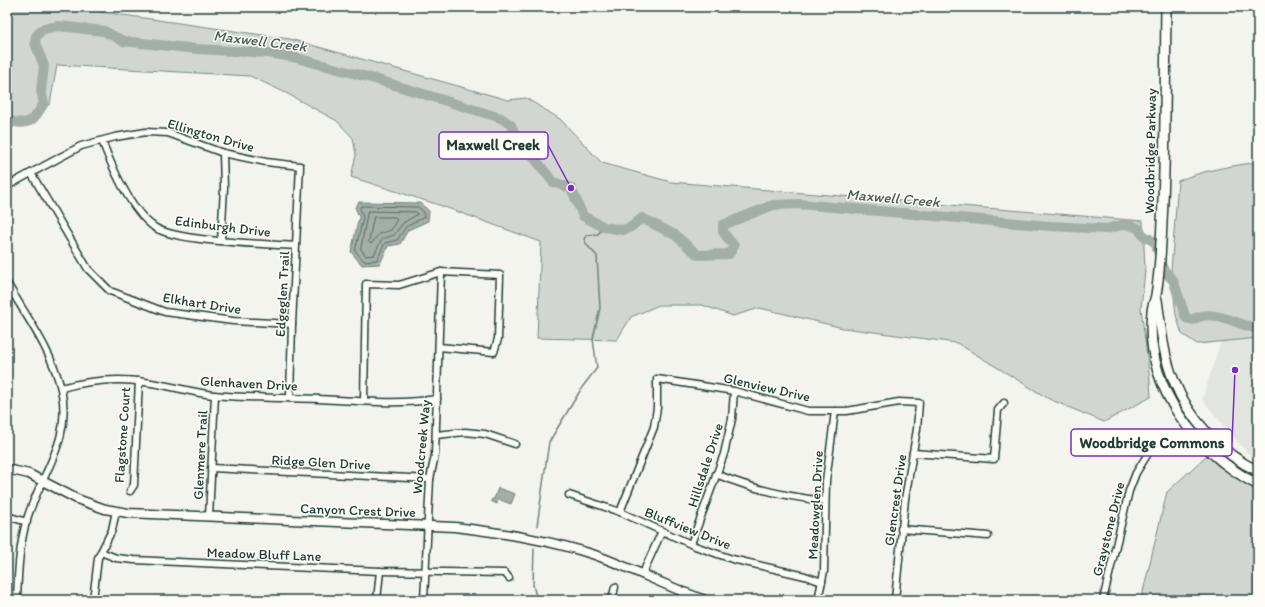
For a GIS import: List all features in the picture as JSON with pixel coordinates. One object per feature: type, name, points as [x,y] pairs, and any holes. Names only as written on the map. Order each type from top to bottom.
[{"type":"main road","name":"Woodbridge Parkway","points":[[1166,7],[1162,222],[1156,295],[1152,312],[1155,355],[1162,382],[1175,410],[1187,428],[1202,446],[1239,475],[1258,485]]},
{"type":"main road","name":"Woodbridge Parkway","points":[[1156,295],[1160,330],[1167,359],[1174,382],[1189,410],[1208,433],[1226,451],[1258,471]]},
{"type":"street","name":"Ellington Drive","points":[[7,186],[81,146],[146,132],[168,133],[223,153],[266,162],[300,166]]},
{"type":"street","name":"Edinburgh Drive","points":[[102,141],[117,176],[136,207],[154,227],[175,235],[221,241],[296,246]]},
{"type":"street","points":[[221,241],[224,188],[223,153]]},
{"type":"street","name":"Edgeglen Trail","points":[[290,398],[300,166]]},
{"type":"street","name":"Elkhart Drive","points":[[31,173],[88,269],[110,291],[165,312],[233,321],[292,324]]},
{"type":"street","points":[[364,401],[366,284],[399,285],[441,272],[500,275],[498,339],[494,352],[439,346]]},
{"type":"street","name":"Woodcreek Way","points":[[424,600],[430,479],[435,455],[441,272]]},
{"type":"street","points":[[7,283],[52,363],[61,388],[63,404],[60,439],[52,464],[26,522],[18,567],[17,600]]},
{"type":"street","name":"Glenview Drive","points":[[620,512],[654,427],[657,408],[657,379],[734,391],[808,411],[847,411],[899,402],[919,403]]},
{"type":"street","name":"Glenhaven Drive","points":[[61,388],[96,382],[138,381],[189,392],[215,395],[364,401],[421,402],[437,399]]},
{"type":"street","name":"Flagstone Court","points":[[130,491],[134,485],[138,381]]},
{"type":"street","name":"Hillsdale Drive","points":[[691,544],[729,437],[734,391]]},
{"type":"street","name":"Glenmere Trail","points":[[209,517],[215,395]]},
{"type":"street","name":"Glencrest Drive","points":[[895,600],[901,529],[919,403]]},
{"type":"street","points":[[913,453],[994,459],[998,410],[1004,403]]},
{"type":"street","name":"Meadowglen Drive","points":[[818,600],[824,571],[825,501],[835,410]]},
{"type":"street","points":[[436,435],[465,432],[485,434],[515,444]]},
{"type":"street","name":"Graystone Drive","points":[[1103,600],[1129,491],[1136,474],[1149,452],[1176,435]]},
{"type":"street","name":"Canyon Crest Drive","points":[[7,468],[29,474],[77,499],[116,511],[161,516],[428,526],[497,532],[564,545],[597,556],[694,598],[705,600]]},
{"type":"street","name":"Ridge Glen Drive","points":[[211,468],[430,479]]},
{"type":"street","points":[[716,474],[739,484],[790,497],[825,501]]},
{"type":"street","name":"Bluffview Drive","points":[[569,495],[620,512],[691,544],[732,559],[805,576],[822,582]]},
{"type":"street","points":[[93,600],[95,572],[101,552],[112,530],[116,511]]},
{"type":"street","points":[[7,516],[26,522]]},
{"type":"street","points":[[901,529],[988,536]]},
{"type":"street","points":[[642,575],[662,531]]},
{"type":"street","name":"Meadow Bluff Lane","points":[[101,552],[116,558],[134,560],[380,571],[505,573],[509,578]]},
{"type":"street","points":[[377,600],[380,571]]},
{"type":"street","points":[[612,600],[615,587]]},
{"type":"shaded area","points":[[7,7],[67,7],[290,39],[508,100],[526,98],[560,119],[602,163],[671,182],[1143,221],[1145,271],[1141,308],[1151,397],[1104,422],[1049,399],[957,343],[843,328],[760,308],[733,316],[702,305],[659,305],[631,317],[617,340],[537,338],[541,242],[442,206],[351,177],[356,155],[353,138],[337,121],[286,93],[250,76],[57,65],[50,104],[7,131]]},
{"type":"shaded area","points":[[1258,162],[1258,338],[1197,344],[1182,334],[1176,315],[1171,271],[1178,181],[1207,171]]},
{"type":"shaded area","points":[[1258,338],[1258,459],[1250,456],[1202,400],[1221,341]]},
{"type":"shaded area","points":[[1207,455],[1218,466],[1258,488],[1258,600],[1141,600],[1167,492]]},
{"type":"water","points":[[359,202],[420,203],[429,211],[428,221],[408,230],[400,244],[388,246],[380,264],[362,265],[351,252],[359,217],[355,207]]},
{"type":"water","points":[[498,488],[515,494],[511,504],[498,499],[497,504],[491,501],[494,499]]},
{"type":"waterway","name":"Maxwell Creek","points":[[7,120],[21,123],[30,121],[34,118],[44,103],[41,91],[44,66],[35,43],[36,36],[43,29],[58,26],[104,31],[123,41],[197,49],[268,53],[293,57],[375,79],[501,118],[511,125],[519,143],[532,155],[553,182],[571,188],[583,216],[604,227],[623,230],[631,227],[642,218],[675,235],[698,255],[729,254],[734,246],[723,232],[723,225],[773,205],[799,204],[1050,226],[1106,229],[1126,224],[1138,228],[1143,235],[1156,243],[1162,267],[1173,280],[1186,318],[1193,320],[1200,316],[1217,316],[1258,329]]},
{"type":"waterway","points":[[537,526],[549,442],[583,386],[597,368],[593,339],[600,308],[597,256],[587,245],[584,239],[587,235],[598,234],[604,227]]},
{"type":"waterway","points":[[534,548],[533,585],[537,600]]},
{"type":"place","name":"Maxwell Creek","points":[[571,188]]},
{"type":"place","name":"Woodbridge Commons","points":[[1235,370]]}]
